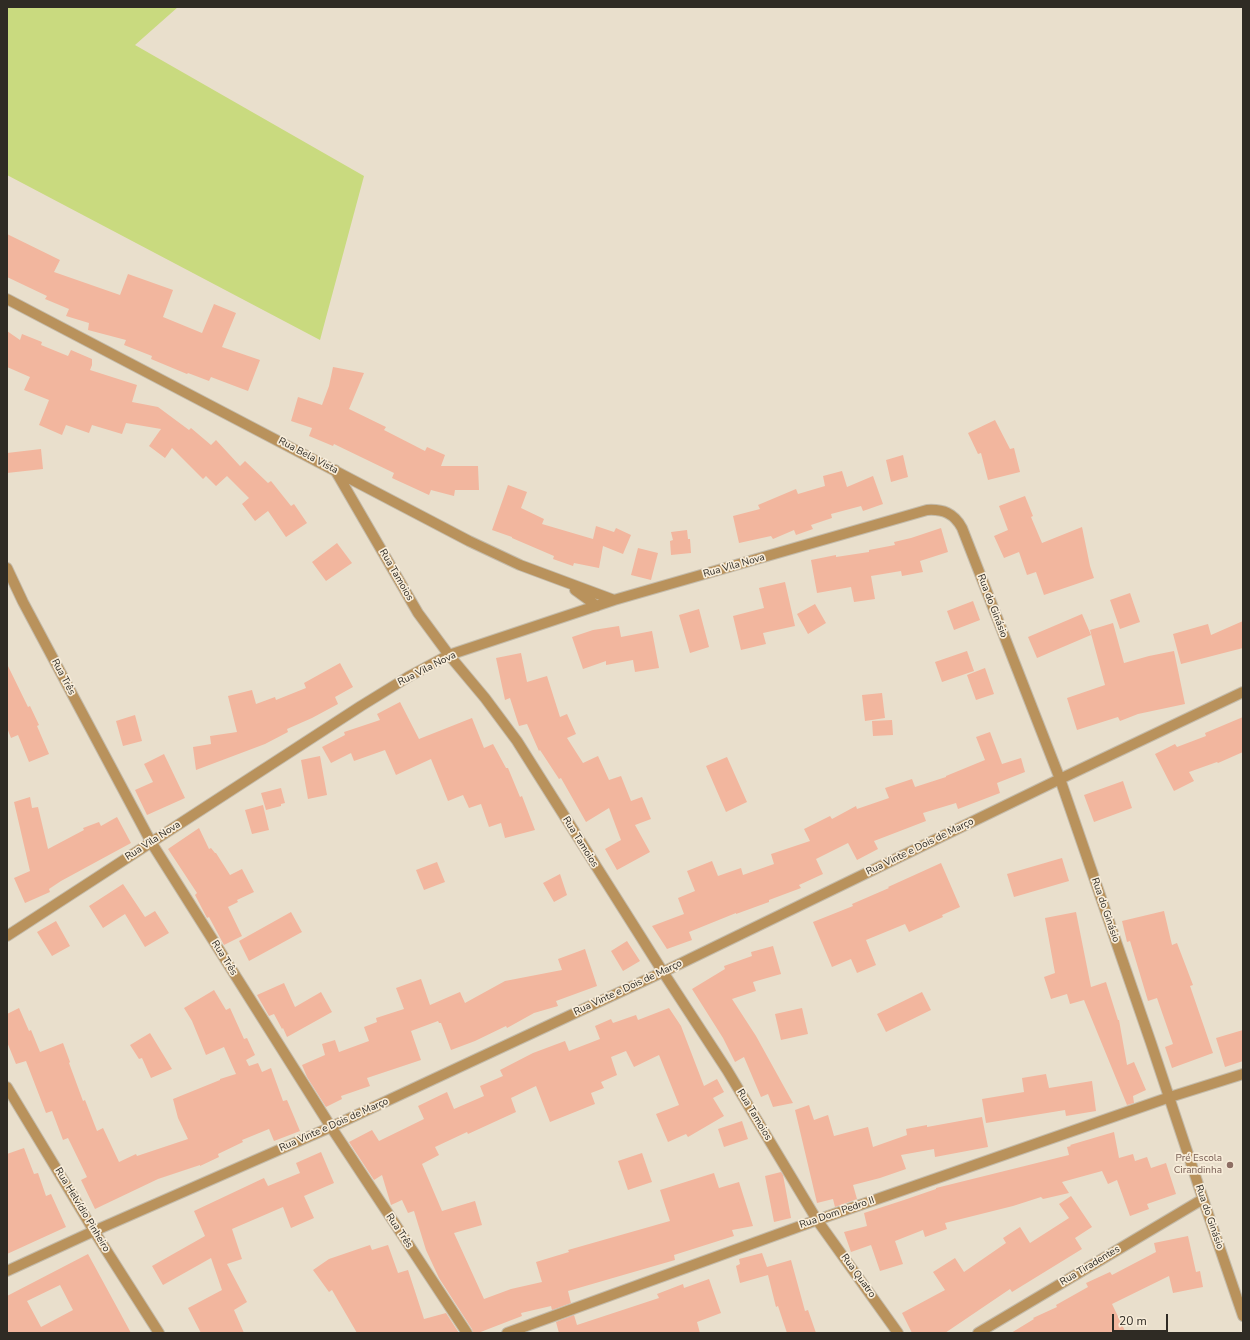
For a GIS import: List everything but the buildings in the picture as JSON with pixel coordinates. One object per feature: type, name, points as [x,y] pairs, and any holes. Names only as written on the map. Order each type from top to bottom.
[{"type":"street","name":"Rua Bela Vista","points":[[7,299],[469,541],[520,565],[614,600]]},
{"type":"street","name":"Rua Tamoios","points":[[335,470],[418,613],[449,656],[485,698],[516,741],[727,1070],[817,1220]]},
{"type":"street","name":"Rua Vila Nova","points":[[7,936],[361,706],[408,677],[449,656],[614,600],[927,510],[941,510],[948,512]]},
{"type":"street","name":"Rua do Ginásio","points":[[948,512],[958,521],[962,528],[1060,779],[1170,1096],[1243,1316]]},
{"type":"street","name":"Rua Três","points":[[7,568],[23,602],[151,842],[331,1128],[468,1333]]},
{"type":"street","points":[[568,584],[597,606]]},
{"type":"street","name":"Rua Vinte e Dois de Março","points":[[7,1271],[94,1230],[331,1128],[663,972],[1060,779],[1243,692]]},
{"type":"street","name":"Rua Dom Pedro II","points":[[507,1333],[817,1220],[1170,1096],[1243,1074]]},
{"type":"street","name":"Rua Helvídio Pinheiro","points":[[7,1087],[159,1333]]},
{"type":"street","name":"Rua Tiradentes","points":[[978,1333],[1203,1199]]},
{"type":"street","name":"Rua Quatro","points":[[817,1220],[898,1333]]},
{"type":"green space","points":[[7,7],[178,7],[135,45],[364,176],[320,340],[7,175]]},
{"type":"place","name":"Pré Escola Cirandinha","points":[[1230,1165]]}]
